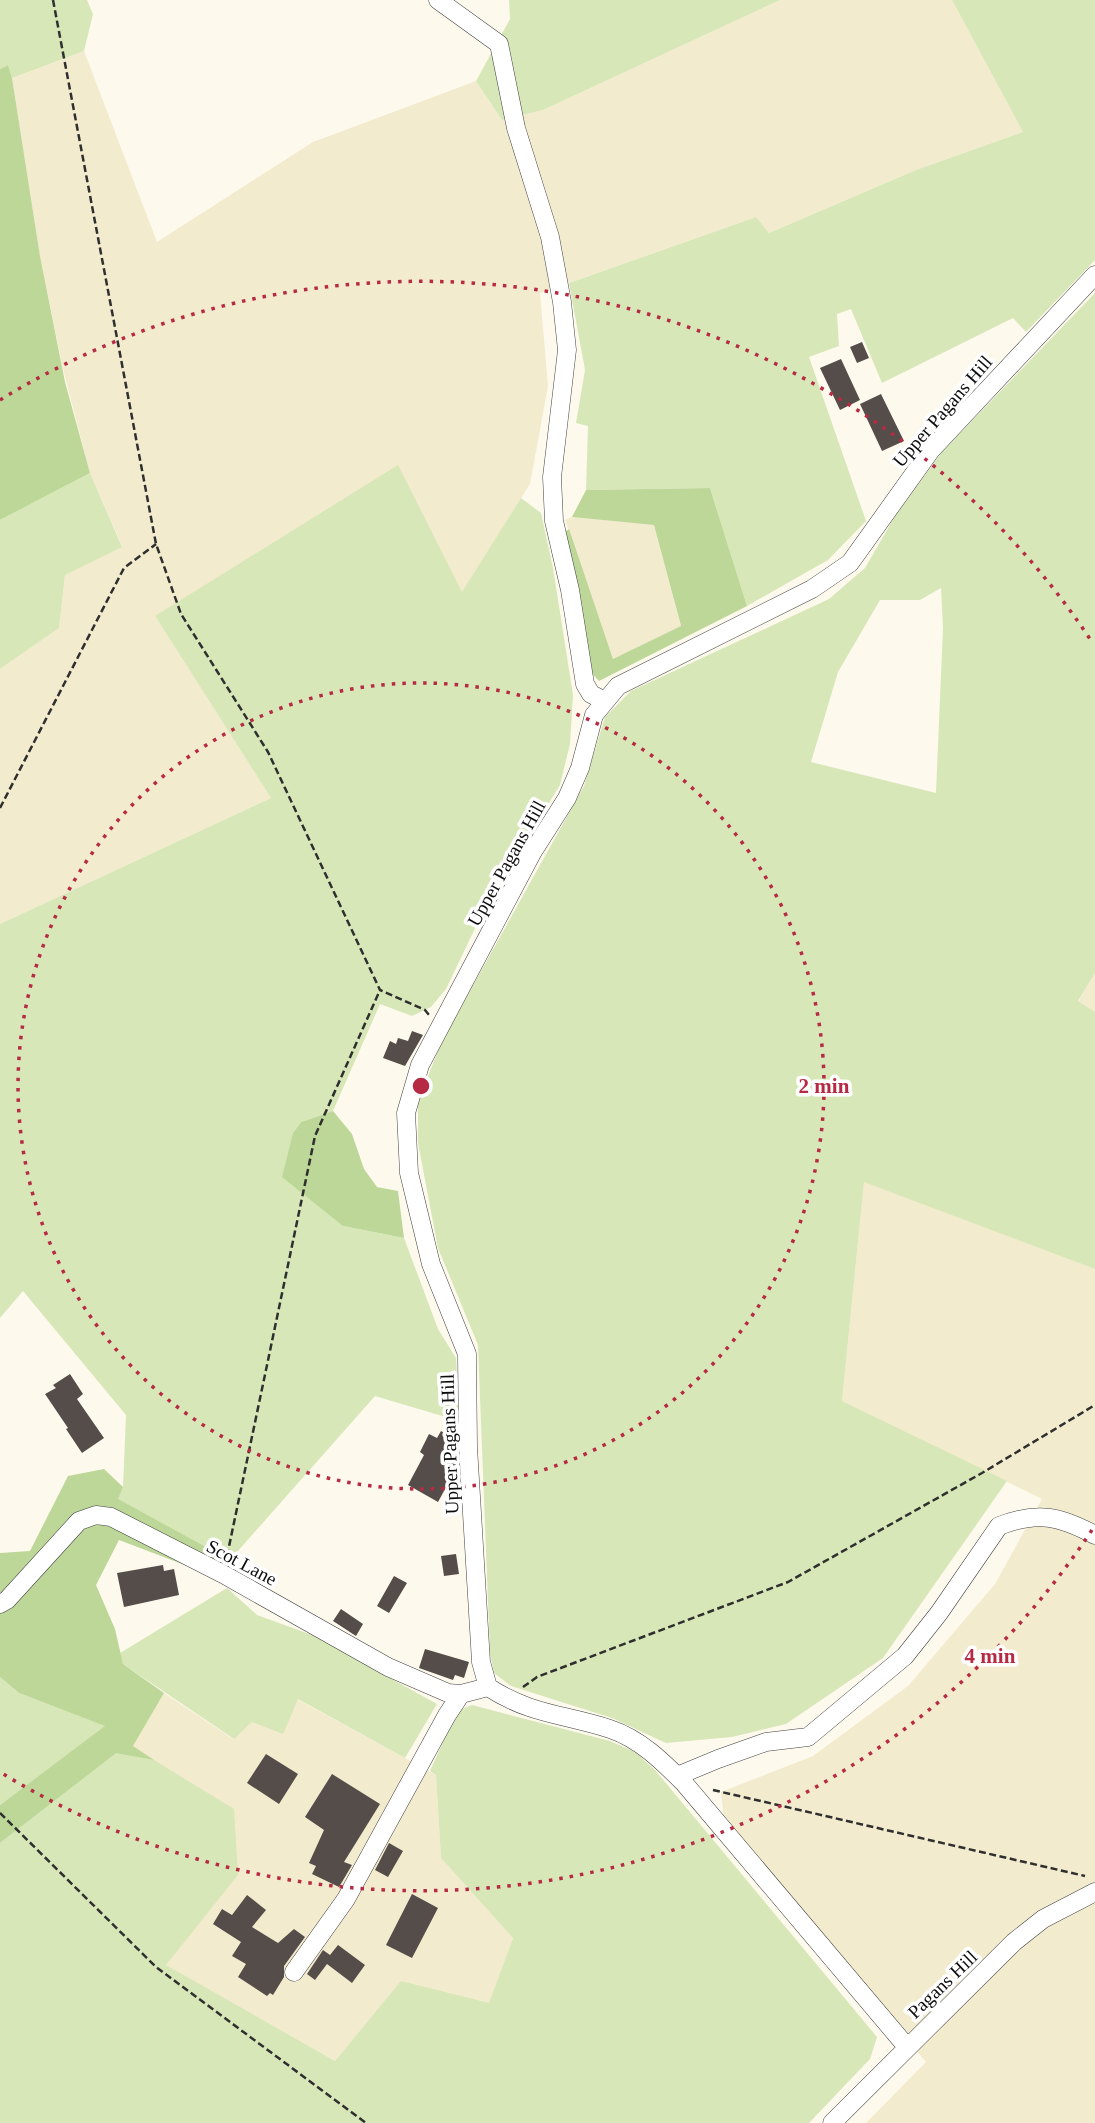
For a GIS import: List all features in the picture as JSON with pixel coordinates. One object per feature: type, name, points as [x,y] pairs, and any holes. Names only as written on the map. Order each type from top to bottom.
[{"type":"street","points":[[438,0],[499,44],[516,128],[551,237],[567,350],[552,477],[554,522],[570,590],[585,684],[591,694],[605,701]]},
{"type":"street","name":"Upper Pagans Hill","points":[[488,1687],[481,1662],[468,1447],[467,1354],[431,1264],[409,1172],[406,1113],[420,1065],[532,853],[567,798],[580,768],[594,715],[605,701],[618,686],[812,589],[850,563],[931,450],[1095,275]]},
{"type":"street","name":"Scot Lane","points":[[0,1604],[7,1600],[79,1521],[96,1515],[111,1517],[223,1574],[388,1667],[448,1693],[461,1694]]},
{"type":"street","points":[[680,1779],[718,1759],[766,1742],[807,1737],[905,1656],[939,1613],[999,1526],[1044,1516],[1076,1525],[1095,1535]]},
{"type":"street","points":[[294,1972],[346,1899],[461,1694],[488,1687],[534,1711],[612,1730],[652,1751],[680,1779],[906,2047]]},
{"type":"street","name":"Pagans Hill","points":[[832,2123],[1014,1942],[1044,1919],[1095,1892]]},
{"type":"path","points":[[53,0],[156,544],[181,614],[268,752],[380,990],[425,1010],[438,1028]]},
{"type":"path","points":[[0,808],[124,568],[156,544]]},
{"type":"path","points":[[223,1574],[315,1136],[380,990]]},
{"type":"path","points":[[506,1698],[537,1677],[788,1582],[982,1473],[1095,1405]]},
{"type":"path","points":[[680,1779],[1095,1879]]},
{"type":"path","points":[[0,1813],[156,1967],[366,2123]]},
{"type":"shaded area","points":[[780,0],[952,0],[1023,132],[916,170],[769,233],[756,217],[540,293],[548,386],[530,484],[462,593],[155,616],[271,798],[0,924],[0,669],[59,628],[65,575],[122,546],[90,473],[63,369],[40,256],[12,78],[84,51],[157,242],[313,142],[476,81],[502,120],[543,110]]},
{"type":"shaded area","points":[[572,517],[654,525],[681,627],[613,659],[565,520]]},
{"type":"shaded area","points":[[1095,973],[1095,1012],[1078,1002]]},
{"type":"shaded area","points":[[864,1181],[1095,1269],[1095,2123],[866,2123],[926,2062],[725,1831],[721,1792],[813,1756],[908,1686],[995,1584],[1042,1499],[842,1401]]},
{"type":"shaded area","points":[[164,1693],[233,1739],[252,1722],[297,1699],[436,1775],[441,1858],[513,1938],[489,2004],[401,1982],[335,2061],[165,1965],[238,1875],[132,1747]]},
{"type":"green space","points":[[0,0],[87,0],[93,14],[84,51],[12,78],[8,65],[0,69]]},
{"type":"green space","points":[[509,0],[780,0],[543,110],[502,120],[476,81],[510,19]]},
{"type":"green space","points":[[952,0],[1095,0],[1095,260],[1026,332],[1013,318],[882,383],[851,309],[837,314],[839,346],[809,357],[866,521],[828,560],[747,606],[710,488],[586,490],[588,426],[576,423],[585,370],[569,283],[756,217],[769,233],[916,170],[1023,132]]},
{"type":"green space","points":[[8,65],[40,256],[65,382],[90,473],[0,520],[0,69]]},
{"type":"green space","points":[[1095,293],[1095,973],[1078,1001],[1095,1012],[1095,1269],[864,1182],[842,1401],[1007,1481],[883,1658],[786,1724],[732,1737],[666,1743],[612,1718],[511,1686],[494,1673],[490,1653],[478,1345],[438,1248],[418,1143],[418,1101],[442,1041],[584,786],[605,717],[631,691],[829,599],[865,568],[895,516],[942,452]],"holes":[[[941,588],[943,628],[936,793],[811,762],[838,672],[880,600],[920,600]]]},
{"type":"green space","points":[[398,465],[462,592],[521,498],[541,513],[553,568],[573,695],[570,744],[560,785],[542,814],[514,847],[446,989],[431,1007],[412,1016],[380,1004],[333,1111],[301,1122],[293,1133],[343,1226],[404,1238],[438,1329],[456,1358],[459,1421],[375,1396],[230,1560],[117,1499],[123,1487],[126,1415],[23,1291],[0,1318],[0,924],[271,798],[155,616]]},
{"type":"green space","points":[[90,473],[122,547],[65,575],[59,628],[0,669],[0,520]]},
{"type":"green space","points":[[710,488],[747,606],[599,681],[587,668],[563,533],[569,529],[613,659],[681,626],[654,525],[572,517],[586,490]]},
{"type":"green space","points":[[333,1111],[352,1134],[364,1169],[377,1187],[398,1191],[404,1238],[343,1226],[282,1177],[293,1133],[301,1122]]},
{"type":"green space","points":[[104,1469],[123,1487],[118,1499],[230,1560],[211,1575],[119,1540],[96,1585],[115,1629],[123,1664],[164,1693],[133,1746],[154,1760],[116,1753],[0,1843],[0,1805],[105,1726],[19,1693],[0,1677],[0,1553],[30,1551],[68,1476]]},
{"type":"green space","points":[[227,1588],[257,1615],[312,1635],[437,1704],[405,1758],[298,1699],[283,1734],[252,1722],[234,1739],[123,1664],[120,1653]]},
{"type":"green space","points":[[0,1677],[19,1693],[106,1726],[0,1805]]},
{"type":"green space","points":[[472,1705],[610,1741],[635,1752],[655,1770],[877,2037],[870,2059],[809,2123],[0,2123],[0,1843],[116,1752],[154,1760],[234,1809],[238,1875],[166,1965],[335,2061],[401,1981],[489,2003],[513,1938],[441,1858],[436,1775],[430,1771],[457,1711]]},
{"type":"building","points":[[862,342],[869,358],[857,363],[850,347]]},
{"type":"building","points":[[841,359],[860,400],[840,410],[820,368]]},
{"type":"building","points":[[881,394],[904,441],[882,451],[860,404]]},
{"type":"building","points":[[412,1031],[423,1035],[405,1066],[383,1058],[390,1041],[396,1044],[398,1038],[408,1041]]},
{"type":"building","points":[[70,1374],[83,1394],[77,1399],[104,1438],[82,1453],[45,1394],[56,1388],[53,1385]]},
{"type":"building","points":[[441,1431],[456,1440],[450,1450],[456,1453],[456,1469],[438,1502],[408,1485],[424,1455],[420,1452],[429,1434],[437,1438]]},
{"type":"building","points":[[456,1554],[459,1574],[444,1576],[441,1556]]},
{"type":"building","points":[[163,1565],[164,1571],[174,1569],[179,1595],[124,1607],[117,1573]]},
{"type":"building","points":[[394,1576],[407,1583],[389,1613],[377,1606]]},
{"type":"building","points":[[341,1609],[363,1624],[356,1636],[333,1621]]},
{"type":"building","points":[[425,1649],[469,1662],[464,1678],[455,1675],[453,1680],[419,1668]]},
{"type":"building","points":[[266,1754],[298,1774],[279,1804],[247,1783]]},
{"type":"building","points":[[332,1774],[380,1804],[344,1862],[352,1865],[339,1887],[312,1874],[316,1866],[309,1863],[324,1830],[305,1817]]},
{"type":"building","points":[[389,1843],[403,1851],[388,1877],[375,1870]]},
{"type":"building","points":[[412,1894],[438,1908],[412,1958],[386,1945]]},
{"type":"building","points":[[247,1895],[266,1910],[252,1927],[278,1943],[294,1929],[305,1937],[284,1966],[284,1977],[273,1995],[270,1993],[267,1996],[238,1977],[246,1964],[232,1956],[241,1942],[213,1924],[222,1909],[232,1915]]},
{"type":"building","points":[[338,1945],[365,1965],[352,1983],[327,1964],[315,1980],[307,1974],[323,1950],[330,1955]]}]
